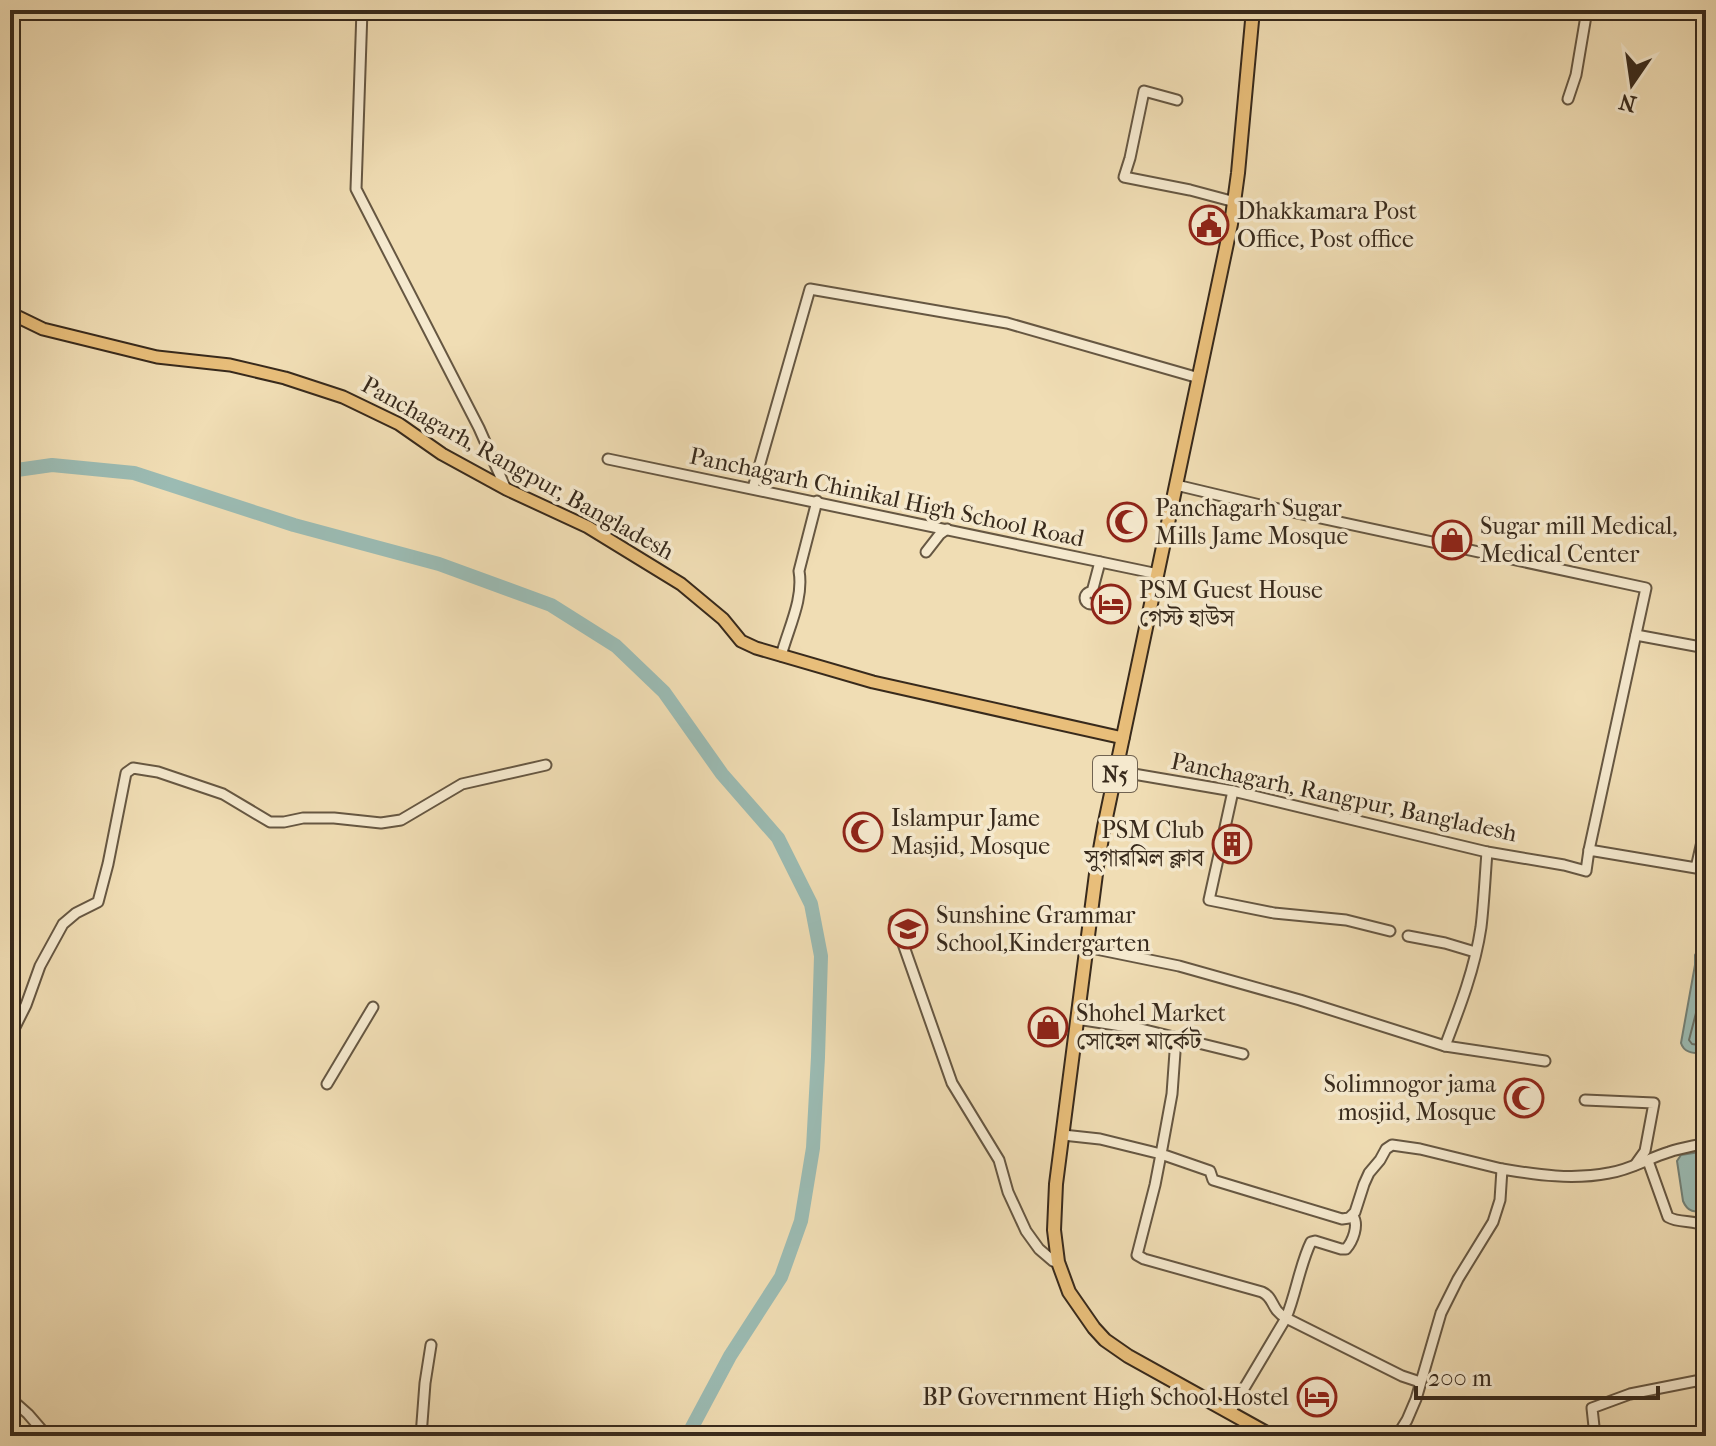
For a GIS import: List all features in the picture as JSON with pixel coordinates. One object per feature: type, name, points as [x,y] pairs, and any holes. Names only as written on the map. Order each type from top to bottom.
[{"type":"highway","name":"N5","points":[[1253,10],[1235,202],[1097,866],[1054,1206],[1055,1245],[1069,1292],[1105,1340],[1128,1356],[1272,1436]]},
{"type":"main road","name":"Panchagarh, Rangpur, Bangladesh","points":[[10,313],[43,329],[114,347],[157,357],[230,365],[285,378],[343,397],[399,424],[442,454],[506,489],[588,527],[681,584],[723,619],[741,641],[756,648],[873,682],[1123,738]]},
{"type":"street","points":[[362,10],[356,189],[479,428],[506,489]]},
{"type":"street","points":[[1568,99],[1576,75],[1587,10]]},
{"type":"street","points":[[1177,100],[1144,91],[1124,177],[1235,202]]},
{"type":"street","points":[[753,488],[810,289],[1007,323],[1199,378]]},
{"type":"street","name":"Panchagarh Chinikal High School Road","points":[[608,459],[1158,574]]},
{"type":"street","points":[[1176,485],[1646,588],[1589,850],[1696,868],[1706,824]]},
{"type":"street","points":[[781,656],[799,596],[799,571],[817,501]]},
{"type":"street","points":[[926,552],[947,529]]},
{"type":"street","points":[[1092,592],[1100,562]]},
{"type":"street","points":[[1636,635],[1706,648]]},
{"type":"street","points":[[10,1037],[40,966],[63,924],[98,902],[126,773],[133,768],[158,772],[223,794],[270,822],[334,818],[381,823],[401,820],[462,784],[546,765]]},
{"type":"street","name":"Panchagarh, Rangpur, Bangladesh","points":[[1116,771],[1233,791],[1487,852],[1586,871],[1589,850]]},
{"type":"street","points":[[1233,791],[1209,900],[1274,913],[1346,920],[1390,931]]},
{"type":"street","points":[[1445,1046],[1463,1000],[1481,928],[1487,852]]},
{"type":"street","points":[[895,921],[952,1083],[999,1160],[1008,1192],[1026,1231],[1039,1249],[1058,1262]]},
{"type":"street","points":[[1408,936],[1475,952]]},
{"type":"street","points":[[1086,947],[1179,966],[1445,1046],[1545,1061]]},
{"type":"street","points":[[327,1084],[373,1007]]},
{"type":"street","points":[[1077,1019],[1141,1029],[1243,1054]]},
{"type":"street","points":[[1176,1038],[1172,1094],[1155,1185],[1137,1255],[1262,1292],[1270,1297],[1274,1308],[1286,1318],[1420,1382]]},
{"type":"street","points":[[1585,1100],[1654,1103],[1645,1151],[1635,1165]]},
{"type":"street","points":[[1063,1135],[1100,1139],[1161,1154],[1210,1171],[1213,1180],[1334,1217],[1342,1219],[1353,1216]]},
{"type":"street","points":[[1230,1412],[1286,1318],[1311,1242],[1346,1249],[1352,1240],[1356,1225],[1353,1216],[1364,1184],[1386,1149],[1392,1145],[1502,1169],[1572,1177],[1611,1173],[1669,1152],[1706,1143]]},
{"type":"street","points":[[1648,1161],[1668,1217],[1680,1222],[1702,1223],[1706,1227]]},
{"type":"street","points":[[1397,1436],[1411,1411],[1441,1313],[1493,1222],[1500,1200],[1502,1169]]},
{"type":"street","points":[[421,1436],[431,1345]]},
{"type":"street","points":[[1595,1436],[1592,1408],[1630,1394],[1706,1379]]},
{"type":"street","points":[[10,1398],[47,1436]]},
{"type":"water","points":[[1698,950],[1706,950],[1706,1054],[1688,1051],[1681,1043]]},
{"type":"water","points":[[1706,1151],[1706,1211],[1692,1211],[1683,1201],[1677,1161],[1681,1155]]},
{"type":"waterway","points":[[10,471],[52,465],[134,473],[294,525],[439,564],[551,605],[616,646],[664,692],[722,774],[778,838],[811,904],[821,956],[813,1148],[801,1221],[781,1277],[730,1356],[690,1436]]},
{"type":"place","name":"Dhakkamara Post Office, Post office","points":[[1209,225]]},
{"type":"place","name":"Panchagarh Sugar Mills Jame Mosque","points":[[1127,522]]},
{"type":"place","name":"Sugar mill Medical, Medical Center","points":[[1452,540]]},
{"type":"place","name":"PSM Guest House গেস্ট হাউস","points":[[1111,604]]},
{"type":"place","name":"Islampur Jame Masjid, Mosque","points":[[863,832]]},
{"type":"place","name":"PSM Club সুগারমিল ক্লাব","points":[[1232,844]]},
{"type":"place","name":"Sunshine Grammar School,Kindergarten","points":[[908,929]]},
{"type":"place","name":"Shohel Market সোহেল মার্কেট","points":[[1048,1027]]},
{"type":"place","name":"Solimnogor jama mosjid, Mosque","points":[[1524,1098]]},
{"type":"place","name":"BP Government High School Hostel","points":[[1317,1397]]}]
